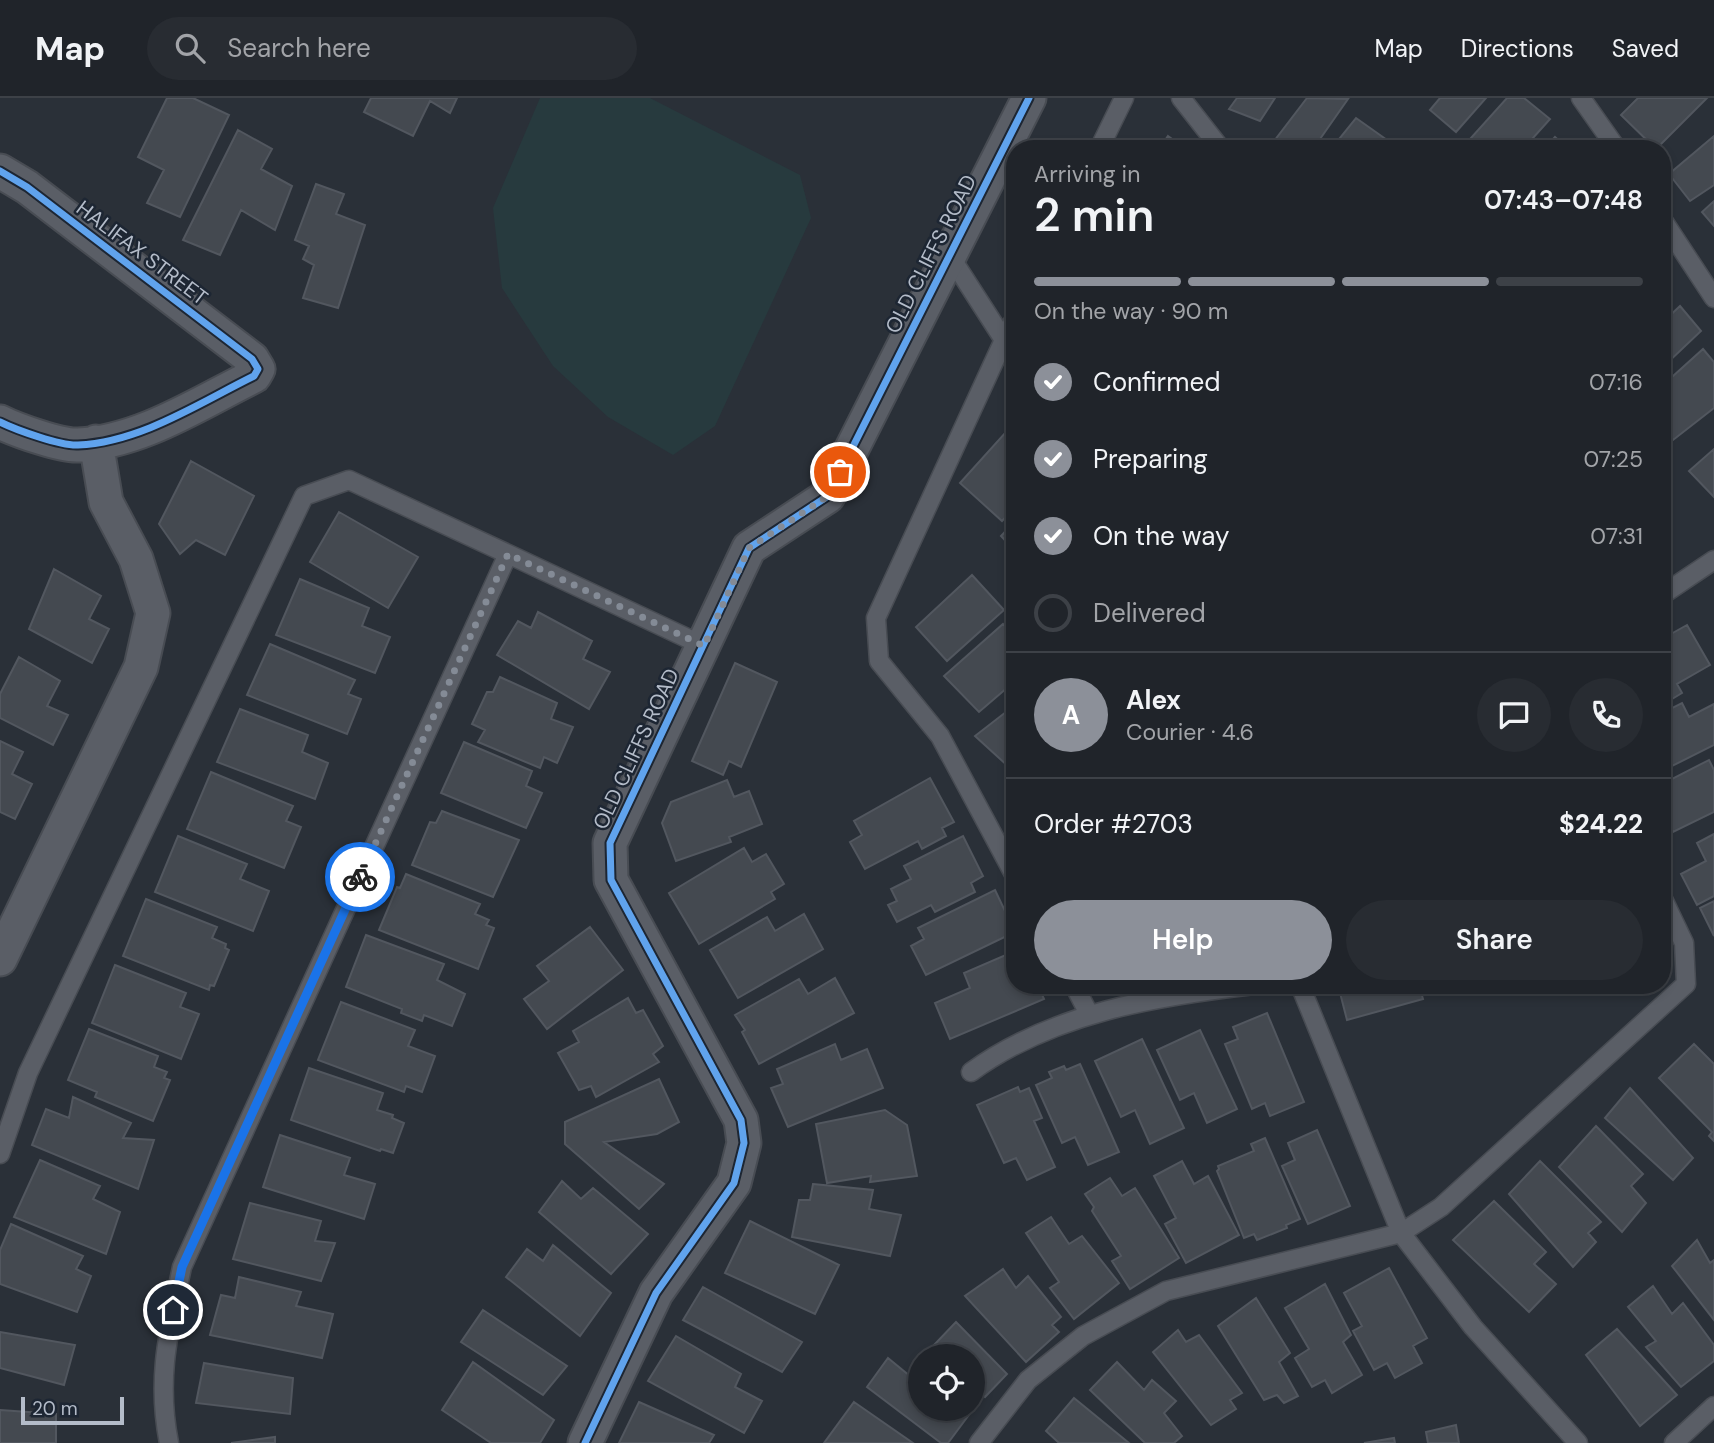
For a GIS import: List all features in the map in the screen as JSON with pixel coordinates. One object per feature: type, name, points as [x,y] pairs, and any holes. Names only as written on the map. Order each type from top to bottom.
[{"type":"street","name":"OLD CLIFFS ROAD","points":[[1007,140],[1028,98]]},
{"type":"street","name":"OLD CLIFFS ROAD","points":[[585,1443],[656,1293],[734,1183],[744,1143],[741,1120],[611,880],[610,843],[749,548],[828,496],[1006,143]]},
{"type":"street","name":"HALIFAX STREET","points":[[0,172],[27,187],[253,359],[258,369],[254,376],[135,435],[96,442]]},
{"type":"street","points":[[0,422],[16,430],[76,445],[96,442],[106,502],[136,559],[153,613],[141,667],[3,947]]},
{"type":"lane","points":[[1103,140],[1124,98]]},
{"type":"lane","points":[[1181,98],[1214,140]]},
{"type":"lane","points":[[1581,98],[1611,140]]},
{"type":"lane","points":[[1671,233],[1714,298]]},
{"type":"lane","points":[[950,256],[1006,341]]},
{"type":"lane","points":[[1006,355],[876,618],[879,661],[940,736],[1006,859]]},
{"type":"lane","points":[[0,1154],[28,1073],[304,496],[348,480],[704,646]]},
{"type":"lane","points":[[169,1443],[163,1415],[164,1353],[182,1267],[508,554]]},
{"type":"lane","points":[[1671,589],[1714,560]]},
{"type":"lane","points":[[979,1443],[1028,1380],[1083,1336],[1166,1291],[1401,1233],[1441,1207],[1686,984],[1684,943],[1671,916]]},
{"type":"lane","points":[[1079,994],[1089,1014]]},
{"type":"lane","points":[[971,1072],[998,1052],[1089,1014],[1178,994]]},
{"type":"lane","points":[[1304,994],[1401,1233],[1473,1327],[1578,1443]]},
{"type":"lane","points":[[1674,1443],[1714,1406]]},
{"type":"green space","points":[[540,98],[650,98],[800,175],[811,218],[715,426],[673,455],[608,417],[553,366],[502,288],[493,208]]},
{"type":"building","points":[[167,98],[193,98],[229,115],[180,217],[147,203],[164,170],[138,157]]},
{"type":"building","points":[[371,98],[457,98],[450,113],[430,101],[413,136],[364,112]]},
{"type":"building","points":[[1237,98],[1275,98],[1260,121],[1229,109]]},
{"type":"building","points":[[1307,98],[1348,99],[1319,140],[1275,140]]},
{"type":"building","points":[[1440,98],[1486,98],[1456,132],[1430,110]]},
{"type":"building","points":[[1507,98],[1524,98],[1550,119],[1531,140],[1469,140]]},
{"type":"building","points":[[1638,98],[1707,98],[1665,140],[1647,140],[1621,115]]},
{"type":"building","points":[[1356,118],[1387,140],[1338,140]]},
{"type":"building","points":[[238,130],[272,149],[261,169],[292,186],[275,230],[241,210],[220,255],[183,240]]},
{"type":"building","points":[[1714,136],[1714,185],[1690,201],[1671,177],[1671,172]]},
{"type":"building","points":[[316,184],[344,194],[336,214],[365,225],[338,308],[303,298],[314,265],[303,259],[309,246],[295,240]]},
{"type":"building","points":[[1714,201],[1714,226],[1702,212]]},
{"type":"building","points":[[1680,306],[1701,331],[1671,359],[1671,314]]},
{"type":"building","points":[[1703,349],[1714,362],[1714,408],[1673,440],[1671,438],[1671,378]]},
{"type":"building","points":[[1006,432],[1006,517],[1002,521],[960,483]]},
{"type":"building","points":[[1714,449],[1714,497],[1689,471]]},
{"type":"building","points":[[191,461],[254,496],[225,555],[196,540],[180,554],[159,524]]},
{"type":"building","points":[[339,512],[418,557],[388,608],[310,562]]},
{"type":"building","points":[[54,569],[101,596],[89,619],[109,629],[92,663],[29,629]]},
{"type":"building","points":[[972,575],[1004,610],[947,661],[916,627]]},
{"type":"building","points":[[300,579],[369,608],[362,626],[390,637],[375,673],[276,635]]},
{"type":"building","points":[[538,612],[592,641],[583,659],[610,672],[589,709],[497,655],[518,621],[531,628]]},
{"type":"building","points":[[1003,624],[1006,627],[1006,689],[979,712],[944,676]]},
{"type":"building","points":[[1687,625],[1710,665],[1677,684],[1682,693],[1671,700],[1671,634]]},
{"type":"building","points":[[270,644],[355,680],[348,694],[361,699],[347,734],[247,695]]},
{"type":"building","points":[[19,657],[60,681],[47,706],[68,715],[53,745],[0,718],[0,694]]},
{"type":"building","points":[[735,663],[777,682],[741,767],[729,761],[723,775],[692,761]]},
{"type":"building","points":[[500,677],[557,703],[551,719],[573,727],[557,763],[544,757],[540,768],[478,742],[485,730],[472,724],[487,692],[493,692]]},
{"type":"building","points":[[1682,703],[1689,717],[1714,704],[1714,745],[1671,766],[1671,708]]},
{"type":"building","points":[[240,709],[308,735],[302,752],[328,763],[315,799],[217,762]]},
{"type":"building","points":[[1006,712],[1006,764],[975,736]]},
{"type":"building","points":[[0,741],[23,752],[12,774],[32,784],[15,819],[0,812]]},
{"type":"building","points":[[464,742],[532,771],[526,786],[542,793],[526,828],[441,793]]},
{"type":"building","points":[[1709,760],[1714,770],[1714,812],[1673,832],[1671,779]]},
{"type":"building","points":[[211,772],[293,806],[286,821],[301,827],[284,868],[187,829]]},
{"type":"building","points":[[930,778],[954,822],[942,828],[946,836],[922,849],[918,841],[865,869],[850,842],[862,835],[854,821]]},
{"type":"building","points":[[727,780],[734,797],[749,791],[762,824],[729,837],[731,842],[676,861],[662,823],[671,802]]},
{"type":"building","points":[[442,811],[519,840],[493,897],[412,865],[430,822],[436,823]]},
{"type":"building","points":[[1714,834],[1714,896],[1697,905],[1681,874],[1706,861],[1697,843]]},
{"type":"building","points":[[178,836],[247,864],[240,879],[269,891],[253,931],[155,892]]},
{"type":"building","points":[[963,836],[983,876],[971,883],[975,892],[935,912],[931,905],[897,922],[888,905],[897,901],[891,889],[911,879],[904,866]]},
{"type":"building","points":[[744,848],[752,862],[766,854],[784,884],[771,892],[775,899],[699,944],[669,893]]},
{"type":"building","points":[[406,874],[480,904],[475,914],[489,920],[486,925],[494,928],[478,969],[379,930],[397,887],[400,888]]},
{"type":"building","points":[[995,890],[1006,913],[1006,936],[926,975],[911,946],[924,939],[918,928]]},
{"type":"building","points":[[146,899],[217,927],[212,938],[226,944],[225,948],[229,950],[214,986],[210,985],[209,990],[123,956]]},
{"type":"building","points":[[1714,901],[1714,936],[1700,908]]},
{"type":"building","points":[[804,914],[823,949],[738,998],[710,950],[767,917],[775,931]]},
{"type":"building","points":[[590,927],[623,970],[547,1029],[524,999],[549,981],[537,966]]},
{"type":"building","points":[[366,935],[444,964],[437,980],[465,994],[452,1026],[424,1015],[422,1021],[401,1013],[402,1009],[346,987]]},
{"type":"building","points":[[1006,955],[1006,994],[1042,994],[1044,999],[950,1039],[935,1003],[970,988],[964,973]]},
{"type":"building","points":[[115,965],[186,993],[180,1007],[199,1014],[181,1059],[92,1023]]},
{"type":"building","points":[[835,978],[854,1013],[759,1064],[742,1032],[745,1030],[735,1015],[799,979],[808,994]]},
{"type":"building","points":[[1340,994],[1422,994],[1423,999],[1347,1020]]},
{"type":"building","points":[[628,998],[636,1013],[643,1010],[663,1046],[653,1054],[659,1062],[596,1097],[591,1086],[579,1090],[558,1053],[579,1042],[573,1031]]},
{"type":"building","points":[[341,1002],[415,1030],[408,1046],[435,1056],[422,1092],[406,1086],[404,1092],[318,1060]]},
{"type":"building","points":[[1267,1013],[1304,1102],[1270,1116],[1265,1103],[1252,1109],[1225,1044],[1238,1039],[1233,1027]]},
{"type":"building","points":[[89,1029],[158,1056],[154,1067],[167,1072],[164,1078],[170,1080],[153,1121],[95,1097],[97,1092],[68,1080]]},
{"type":"building","points":[[1200,1030],[1237,1109],[1207,1123],[1194,1093],[1180,1100],[1157,1050]]},
{"type":"building","points":[[1142,1039],[1184,1128],[1150,1144],[1135,1110],[1121,1117],[1095,1061]]},
{"type":"building","points":[[835,1044],[841,1060],[867,1049],[883,1088],[788,1127],[771,1088],[783,1084],[777,1069]]},
{"type":"building","points":[[1694,1044],[1714,1064],[1714,1141],[1709,1136],[1712,1132],[1659,1078]]},
{"type":"building","points":[[1080,1064],[1119,1152],[1088,1165],[1075,1137],[1062,1143],[1036,1085],[1052,1078],[1049,1072],[1064,1066],[1066,1070]]},
{"type":"building","points":[[309,1068],[383,1093],[377,1110],[393,1115],[392,1118],[404,1123],[393,1153],[291,1120]]},
{"type":"building","points":[[659,1079],[679,1122],[657,1134],[604,1142],[664,1184],[639,1209],[565,1144],[565,1122]]},
{"type":"building","points":[[1018,1087],[1020,1092],[1029,1088],[1042,1118],[1034,1121],[1055,1167],[1027,1180],[1016,1158],[1004,1163],[977,1105]]},
{"type":"building","points":[[1630,1088],[1693,1158],[1673,1180],[1605,1118]]},
{"type":"building","points":[[73,1097],[131,1123],[123,1138],[154,1140],[138,1189],[32,1145],[46,1109],[69,1118]]},
{"type":"building","points":[[885,1110],[907,1125],[917,1176],[870,1182],[871,1176],[827,1183],[816,1124]]},
{"type":"building","points":[[1596,1126],[1643,1174],[1631,1186],[1646,1203],[1622,1232],[1559,1167]]},
{"type":"building","points":[[1317,1130],[1350,1206],[1308,1224],[1282,1166],[1295,1160],[1288,1143]]},
{"type":"building","points":[[280,1135],[350,1158],[344,1175],[375,1184],[364,1219],[263,1187]]},
{"type":"building","points":[[1265,1138],[1300,1219],[1286,1225],[1287,1228],[1257,1240],[1254,1234],[1244,1238],[1217,1171],[1218,1166],[1254,1151],[1251,1144]]},
{"type":"building","points":[[40,1160],[100,1186],[93,1199],[120,1212],[106,1254],[14,1217]]},
{"type":"building","points":[[1182,1161],[1194,1184],[1208,1176],[1239,1235],[1186,1263],[1165,1224],[1176,1218],[1154,1176]]},
{"type":"building","points":[[1540,1161],[1601,1222],[1588,1233],[1596,1242],[1573,1267],[1509,1194]]},
{"type":"building","points":[[1110,1178],[1122,1196],[1135,1188],[1179,1258],[1130,1289],[1112,1261],[1121,1256],[1092,1211],[1094,1207],[1085,1194]]},
{"type":"building","points":[[562,1181],[581,1199],[593,1188],[648,1234],[611,1274],[539,1212]]},
{"type":"building","points":[[813,1184],[873,1190],[869,1209],[901,1215],[890,1256],[792,1237],[799,1200],[810,1200]]},
{"type":"building","points":[[1494,1201],[1546,1252],[1534,1264],[1556,1284],[1529,1312],[1453,1240]]},
{"type":"building","points":[[250,1203],[321,1221],[315,1241],[335,1243],[321,1281],[233,1259]]},
{"type":"building","points":[[1051,1217],[1069,1244],[1082,1236],[1119,1283],[1074,1319],[1050,1288],[1059,1282],[1026,1233]]},
{"type":"building","points":[[750,1221],[839,1265],[815,1314],[725,1273]]},
{"type":"building","points":[[11,1224],[83,1256],[76,1269],[91,1276],[77,1312],[0,1284],[0,1250]]},
{"type":"building","points":[[1697,1240],[1710,1263],[1714,1260],[1714,1320],[1672,1266]]},
{"type":"building","points":[[553,1245],[611,1293],[580,1336],[506,1277],[527,1249],[543,1261]]},
{"type":"building","points":[[1389,1268],[1427,1338],[1413,1346],[1422,1363],[1395,1378],[1387,1363],[1374,1370],[1353,1331],[1362,1326],[1344,1293]]},
{"type":"building","points":[[1003,1269],[1016,1288],[1028,1276],[1061,1317],[1052,1325],[1059,1332],[1026,1362],[965,1296]]},
{"type":"building","points":[[239,1277],[301,1292],[296,1306],[333,1314],[322,1358],[210,1335],[221,1295],[235,1298]]},
{"type":"building","points":[[1325,1284],[1351,1335],[1343,1342],[1362,1375],[1332,1393],[1325,1380],[1312,1387],[1295,1358],[1309,1349],[1285,1308]]},
{"type":"building","points":[[1653,1286],[1672,1314],[1683,1303],[1714,1345],[1714,1361],[1681,1387],[1646,1347],[1656,1341],[1628,1307]]},
{"type":"building","points":[[703,1287],[802,1342],[782,1372],[683,1320]]},
{"type":"building","points":[[1256,1298],[1290,1353],[1279,1362],[1298,1396],[1284,1403],[1277,1395],[1264,1400],[1218,1326]]},
{"type":"building","points":[[483,1310],[567,1366],[543,1395],[461,1342]]},
{"type":"building","points":[[956,1322],[978,1344],[935,1344]]},
{"type":"building","points":[[1617,1329],[1677,1395],[1640,1426],[1586,1355]]},
{"type":"building","points":[[1178,1330],[1186,1342],[1199,1335],[1242,1393],[1230,1400],[1236,1409],[1211,1425],[1153,1352]]},
{"type":"building","points":[[0,1332],[75,1345],[64,1385],[0,1368]]},
{"type":"building","points":[[676,1336],[741,1374],[735,1387],[762,1401],[744,1433],[648,1381]]},
{"type":"building","points":[[985,1352],[1007,1374],[985,1397]]},
{"type":"building","points":[[888,1358],[908,1374],[908,1418],[867,1387]]},
{"type":"building","points":[[473,1362],[554,1420],[540,1443],[491,1443],[442,1410]]},
{"type":"building","points":[[1117,1362],[1144,1390],[1152,1380],[1176,1401],[1164,1413],[1182,1436],[1174,1443],[1145,1443],[1090,1390]]},
{"type":"building","points":[[204,1363],[293,1378],[290,1414],[196,1403]]},
{"type":"building","points":[[1074,1398],[1129,1443],[1059,1443],[1046,1431]]},
{"type":"building","points":[[639,1402],[714,1435],[709,1443],[619,1443]]},
{"type":"building","points":[[854,1402],[913,1443],[824,1443]]},
{"type":"building","points":[[0,1410],[56,1414],[56,1443],[0,1443]]},
{"type":"building","points":[[912,1421],[964,1421],[948,1443],[941,1443]]},
{"type":"building","points":[[1456,1425],[1459,1443],[1428,1443],[1426,1432]]},
{"type":"building","points":[[275,1437],[275,1443],[231,1443]]},
{"type":"building","points":[[1394,1438],[1395,1443],[1364,1443]]},
{"type":"cycle path","points":[[1008,140],[1029,98]]},
{"type":"cycle path","points":[[585,1443],[656,1293],[734,1183],[744,1143],[741,1120],[611,880],[610,843],[749,548],[828,496],[1006,144]]},
{"type":"cycle path","points":[[0,171],[27,187],[252,359],[258,369],[254,376],[169,420],[124,437],[101,442],[70,445],[0,422]]},
{"type":"way so far","points":[[360,877],[508,554],[704,646],[749,548],[828,496],[840,472]]},
{"type":"route","points":[[173,1310],[182,1267],[360,877]]}]
